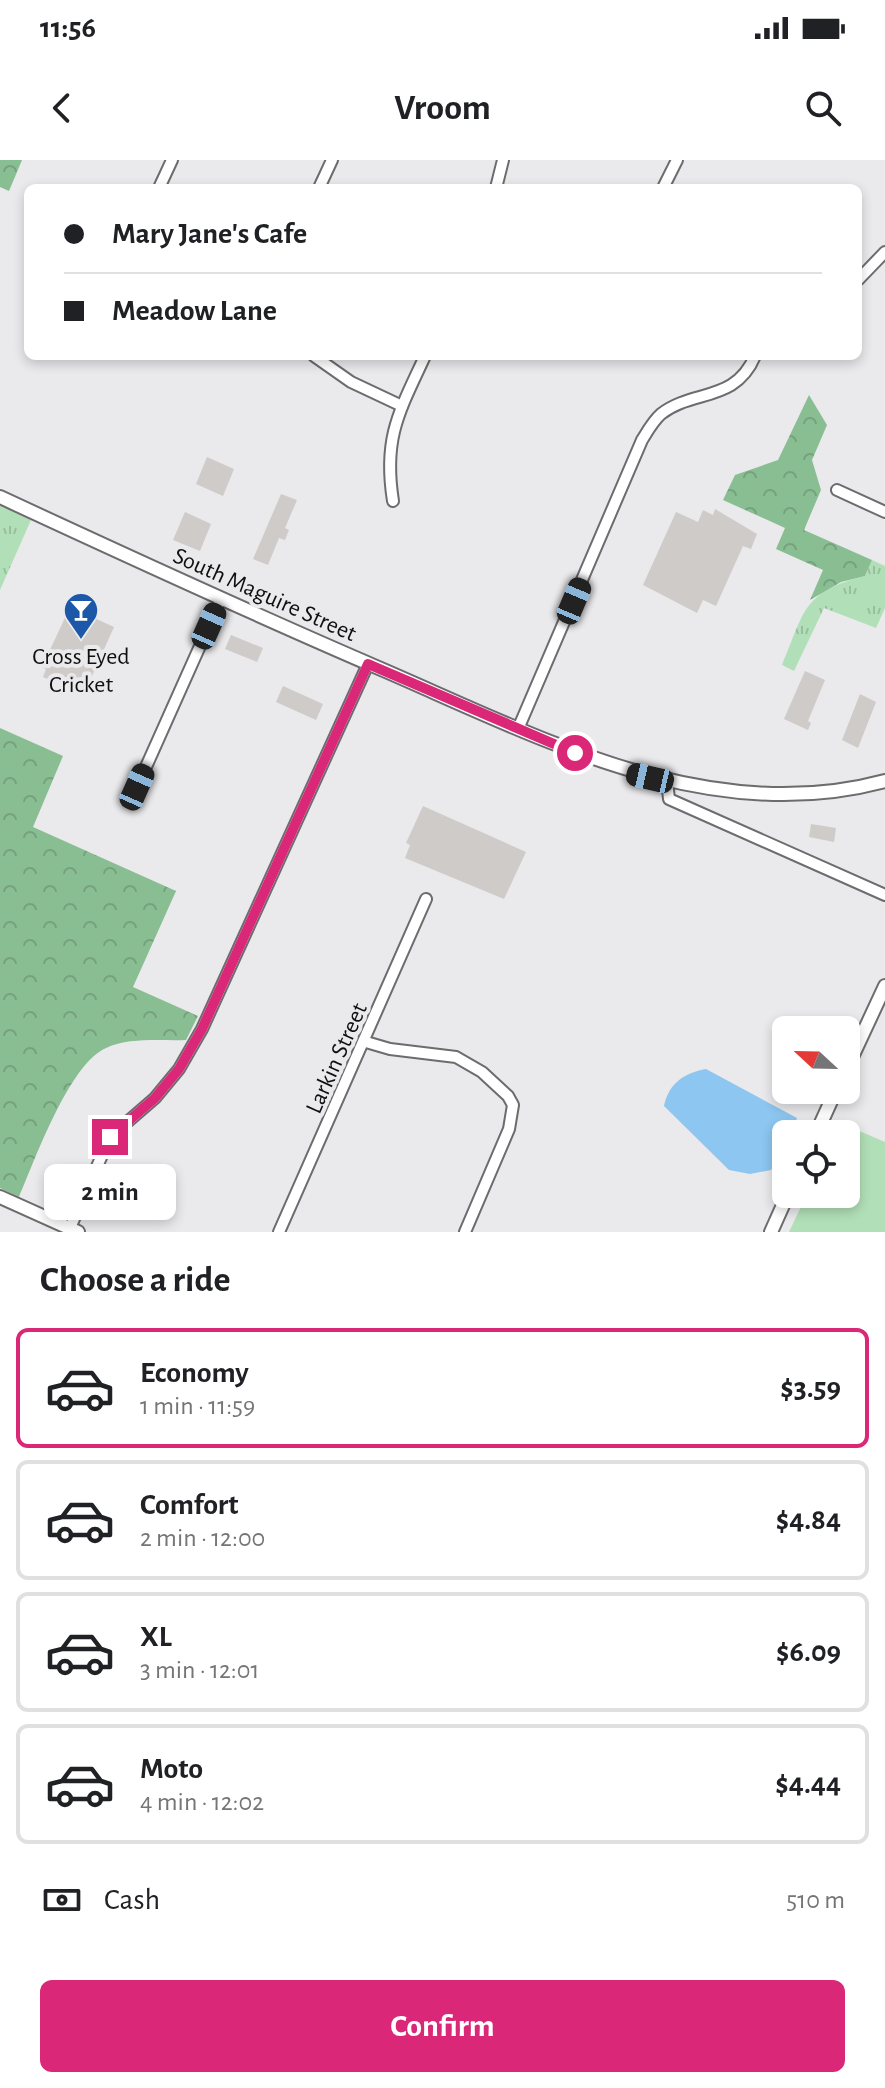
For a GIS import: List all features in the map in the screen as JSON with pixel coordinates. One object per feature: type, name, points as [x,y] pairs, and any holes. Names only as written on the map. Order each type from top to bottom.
[{"type":"main road","name":"South Maguire Street","points":[[0,497],[368,664],[518,729],[634,774],[667,781],[805,795],[885,781]]},
{"type":"main road","points":[[860,1040],[885,986]]},
{"type":"main road","points":[[0,1197],[74,1230]]},
{"type":"main road","points":[[771,1232],[782,1208]]},
{"type":"street","points":[[161,184],[172,160]]},
{"type":"street","points":[[321,184],[332,160]]},
{"type":"street","points":[[497,184],[503,160]]},
{"type":"street","points":[[665,184],[677,160]]},
{"type":"street","points":[[862,276],[885,252]]},
{"type":"street","points":[[320,360],[351,382],[402,406]]},
{"type":"street","points":[[393,501],[388,452],[402,406],[423,360]]},
{"type":"street","points":[[518,729],[642,440],[661,414],[684,403],[714,395],[736,382],[752,360]]},
{"type":"street","points":[[837,490],[885,512]]},
{"type":"street","points":[[137,787],[221,599]]},
{"type":"street","points":[[74,1230],[110,1137],[155,1098],[179,1069],[202,1029],[368,664]]},
{"type":"street","points":[[667,781],[669,799],[885,895]]},
{"type":"street","name":"Larkin Street","points":[[279,1232],[366,1042],[426,899]]},
{"type":"street","points":[[366,1042],[390,1049],[456,1057],[482,1072],[508,1096],[513,1105],[509,1129],[465,1232]]},
{"type":"green space","points":[[0,160],[22,160],[9,191],[0,187]]},
{"type":"green space","points":[[809,395],[827,425],[812,460],[821,490],[804,530],[872,560],[865,576],[841,582],[810,600],[823,570],[776,549],[785,528],[723,500],[735,475],[778,460]]},
{"type":"green space","points":[[0,505],[31,520],[0,590]]},
{"type":"green space","points":[[872,560],[885,566],[885,608],[876,628],[824,608],[794,671],[782,665],[808,606],[829,589],[865,576]]},
{"type":"green space","points":[[0,728],[63,756],[33,827],[176,891],[133,987],[198,1016],[186,1040],[125,1042],[106,1048],[92,1057],[66,1092],[19,1197],[0,1188]]},
{"type":"green space","points":[[860,1131],[885,1142],[885,1232],[789,1232],[800,1208],[860,1208]]},
{"type":"water","points":[[706,1069],[797,1118],[772,1120],[771,1170],[750,1174],[729,1170],[664,1106],[674,1085],[691,1073]]},
{"type":"building","points":[[207,457],[234,469],[223,496],[196,484]]},
{"type":"building","points":[[281,494],[297,500],[285,528],[289,530],[285,540],[279,538],[268,565],[253,559]]},
{"type":"building","points":[[715,509],[757,534],[751,549],[743,546],[716,606],[703,600],[697,613],[643,585],[676,512],[698,522],[703,510],[713,515]]},
{"type":"building","points":[[185,512],[211,524],[200,551],[173,540]]},
{"type":"building","points":[[70,607],[114,627],[87,687],[57,674],[54,682],[43,677],[46,669],[42,667]]},
{"type":"building","points":[[231,635],[263,648],[257,662],[225,649]]},
{"type":"building","points":[[805,671],[825,680],[808,721],[811,723],[808,730],[784,719]]},
{"type":"building","points":[[283,686],[323,704],[316,720],[276,702]]},
{"type":"building","points":[[860,694],[876,702],[858,748],[842,740]]},
{"type":"building","points":[[423,806],[526,852],[504,899],[405,858],[410,845],[406,843]]},
{"type":"building","points":[[811,824],[836,828],[834,842],[809,837]]},
{"type":"place","name":"Cross Eyed Cricket","points":[[81,641]]},
{"type":"route","points":[[110,1137],[123,1122],[155,1098],[179,1069],[202,1029],[368,664],[575,753]]}]
